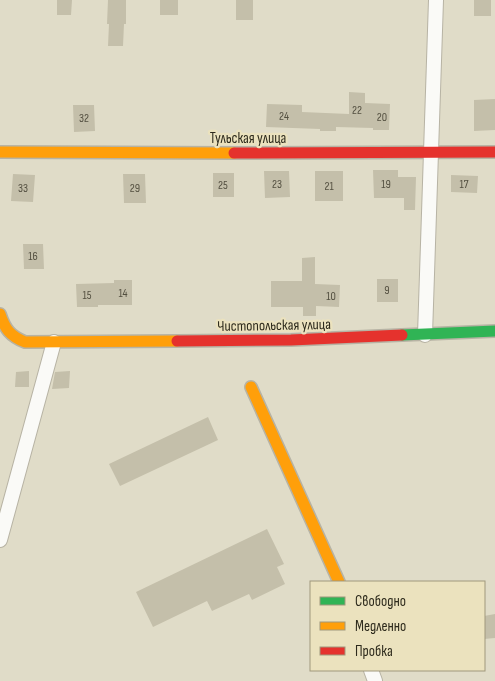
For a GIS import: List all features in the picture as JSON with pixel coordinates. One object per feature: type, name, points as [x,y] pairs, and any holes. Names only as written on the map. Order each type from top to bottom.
[{"type":"street","points":[[425,334],[436,0]]},
{"type":"street","name":"Тульская улица","points":[[0,152],[495,152]]},
{"type":"street","name":"Чистопольская улица","points":[[0,314],[4,326],[13,338],[25,342],[291,340],[495,331]]},
{"type":"street","points":[[0,540],[54,342]]},
{"type":"street","points":[[251,387],[339,581]]},
{"type":"building","points":[[57,0],[72,0],[71,15],[57,15]]},
{"type":"building","points":[[108,0],[126,0],[126,24],[124,24],[123,46],[108,46]]},
{"type":"building","points":[[160,0],[178,0],[178,15],[160,15]]},
{"type":"building","points":[[236,0],[253,0],[253,20],[236,20]]},
{"type":"building","points":[[474,0],[491,0],[491,16],[474,16]]},
{"type":"building","points":[[349,92],[365,93],[365,103],[390,104],[389,130],[336,127],[336,131],[320,131],[320,129],[266,127],[267,104],[302,105],[302,112],[349,114]]},
{"type":"building","points":[[495,99],[495,130],[474,131],[474,100]]},
{"type":"building","points":[[73,105],[94,105],[95,131],[74,132]]},
{"type":"building","points":[[373,170],[398,170],[398,177],[416,177],[415,210],[404,210],[404,198],[374,198]]},
{"type":"building","points":[[264,171],[289,171],[290,197],[265,198]]},
{"type":"building","points":[[315,171],[343,171],[343,201],[315,201]]},
{"type":"building","points":[[213,173],[234,173],[234,197],[213,197]]},
{"type":"building","points":[[13,174],[35,175],[33,202],[11,201]]},
{"type":"building","points":[[123,174],[145,174],[146,203],[124,203]]},
{"type":"building","points":[[451,175],[478,176],[477,193],[451,192]]},
{"type":"building","points":[[23,244],[43,244],[44,269],[24,269]]},
{"type":"building","points":[[315,257],[315,284],[340,285],[339,307],[316,306],[316,316],[303,316],[303,307],[271,307],[271,281],[302,281],[302,258]]},
{"type":"building","points":[[377,279],[398,279],[398,302],[377,302]]},
{"type":"building","points":[[114,280],[132,280],[132,305],[77,307],[76,284],[114,283]]},
{"type":"building","points":[[29,371],[29,387],[15,387],[16,372]]},
{"type":"building","points":[[70,371],[69,388],[52,389],[55,372]]},
{"type":"building","points":[[208,417],[218,440],[120,486],[109,464]]},
{"type":"building","points":[[267,529],[284,564],[277,567],[285,584],[252,600],[249,594],[212,611],[207,601],[153,627],[136,592]]},
{"type":"building","points":[[495,614],[495,638],[485,639],[485,616]]},
{"type":"traffic: fast","points":[[402,335],[495,331]]},
{"type":"traffic: slow","points":[[0,152],[234,153]]},
{"type":"traffic: slow","points":[[0,314],[9,331],[15,337],[25,342],[177,341]]},
{"type":"traffic: slow","points":[[251,387],[339,581]]},
{"type":"traffic: jam","points":[[234,153],[495,152]]},
{"type":"traffic: jam","points":[[177,341],[291,340],[402,335]]}]
